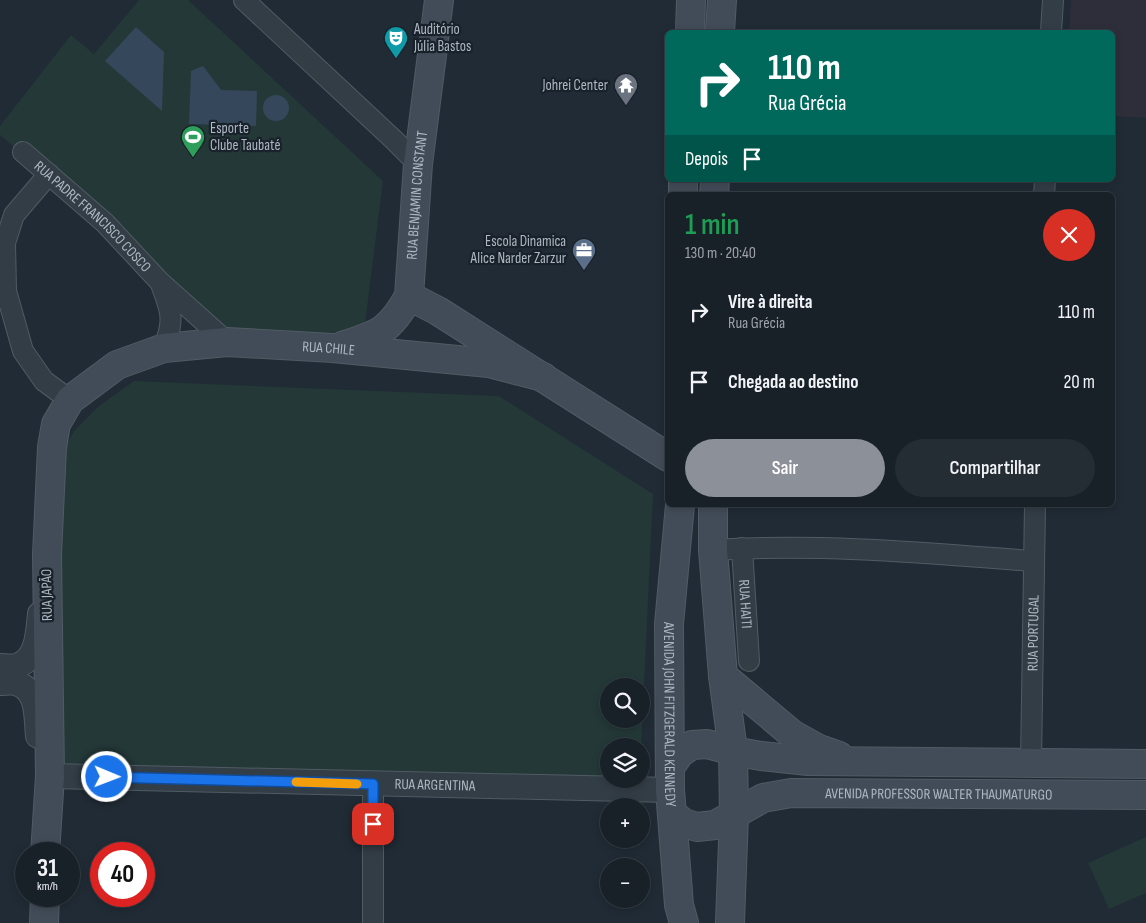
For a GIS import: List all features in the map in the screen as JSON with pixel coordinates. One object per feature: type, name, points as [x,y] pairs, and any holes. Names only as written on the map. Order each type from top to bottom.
[{"type":"main road","name":"RUA BENJAMIN CONSTANT","points":[[333,348],[383,331],[399,314],[409,296],[418,164],[440,0]]},
{"type":"main road","points":[[690,30],[691,0]]},
{"type":"main road","points":[[720,30],[722,0]]},
{"type":"main road","name":"RUA CHILE","points":[[409,296],[438,311],[665,455]]},
{"type":"main road","name":"RUA CHILE","points":[[117,364],[164,348],[227,342],[333,348],[489,363],[543,377]]},
{"type":"main road","name":"RUA JAPÃO","points":[[45,842],[50,776],[47,555],[52,447],[56,424],[70,400],[117,364]]},
{"type":"main road","name":"AVENIDA JOHN FITZGERALD KENNEDY","points":[[680,507],[669,624],[671,790],[679,905],[684,923]]},
{"type":"main road","points":[[705,507],[713,529],[723,676],[733,751],[734,814],[730,923]]},
{"type":"main road","points":[[723,676],[792,734],[819,749],[857,762]]},
{"type":"main road","points":[[734,814],[714,825],[697,828],[684,823],[671,790],[680,753],[692,745],[706,744],[761,756],[808,761],[1146,764]]},
{"type":"main road","name":"AVENIDA PROFESSOR WALTER THAUMATURGO","points":[[734,814],[763,798],[791,794],[1146,795]]},
{"type":"main road","points":[[44,907],[44,923]]},
{"type":"street","points":[[244,0],[393,138],[418,164]]},
{"type":"street","points":[[1051,30],[1053,0]]},
{"type":"street","name":"RUA PADRE FRANCISCO COSCO","points":[[23,152],[105,223],[160,282],[227,342]]},
{"type":"street","points":[[49,174],[14,215],[5,243],[6,290],[23,351],[44,381],[70,400]]},
{"type":"street","name":"RUA PADRE FRANCISCO COSCO","points":[[160,282],[172,313],[171,329],[164,348]]},
{"type":"street","name":"RUA PORTUGAL","points":[[1032,762],[1034,507]]},
{"type":"street","points":[[713,529],[742,548],[883,549],[1033,561]]},
{"type":"street","name":"RUA HAITI","points":[[742,548],[749,661]]},
{"type":"street","points":[[0,666],[17,666],[30,657],[37,640],[47,555]]},
{"type":"street","points":[[0,683],[16,683],[29,690],[35,703],[45,842]]},
{"type":"street","name":"RUA ARGENTINA","points":[[50,776],[671,790]]},
{"type":"street","points":[[373,784],[373,923]]},
{"type":"shaded area","points":[[1071,0],[1146,0],[1146,118],[1115,116],[1115,30],[1069,30]]},
{"type":"green space","name":"Esporte Clube Taubaté","points":[[139,0],[188,0],[383,181],[364,332],[232,334],[0,135],[0,126],[71,35],[94,54]]},
{"type":"green space","points":[[134,381],[499,396],[653,494],[644,678],[600,678],[600,728],[642,728],[642,738],[600,738],[600,779],[63,769],[59,458],[74,431],[99,406]]},
{"type":"green space","points":[[1146,837],[1146,893],[1109,909],[1088,863]]},
{"type":"water","points":[[136,27],[164,52],[162,111],[105,61]]},
{"type":"water","points":[[203,66],[221,90],[257,91],[256,126],[189,124],[191,71]]},
{"type":"water","points":[[276,95],[285,99],[289,108],[285,117],[276,121],[267,117],[263,108],[267,99]]},
{"type":"slow traffic","points":[[296,782],[357,784]]},
{"type":"place","name":"Auditório Júlia Bastos","points":[[396,59]]},
{"type":"place","name":"Johrei Center","points":[[626,106]]},
{"type":"place","name":"Esporte Clube Taubaté","points":[[193,158]]},
{"type":"place","name":"Escola Dinamica Alice Narder Zarzur","points":[[584,271]]},
{"type":"route","points":[[107,777],[373,784],[373,824]]}]
